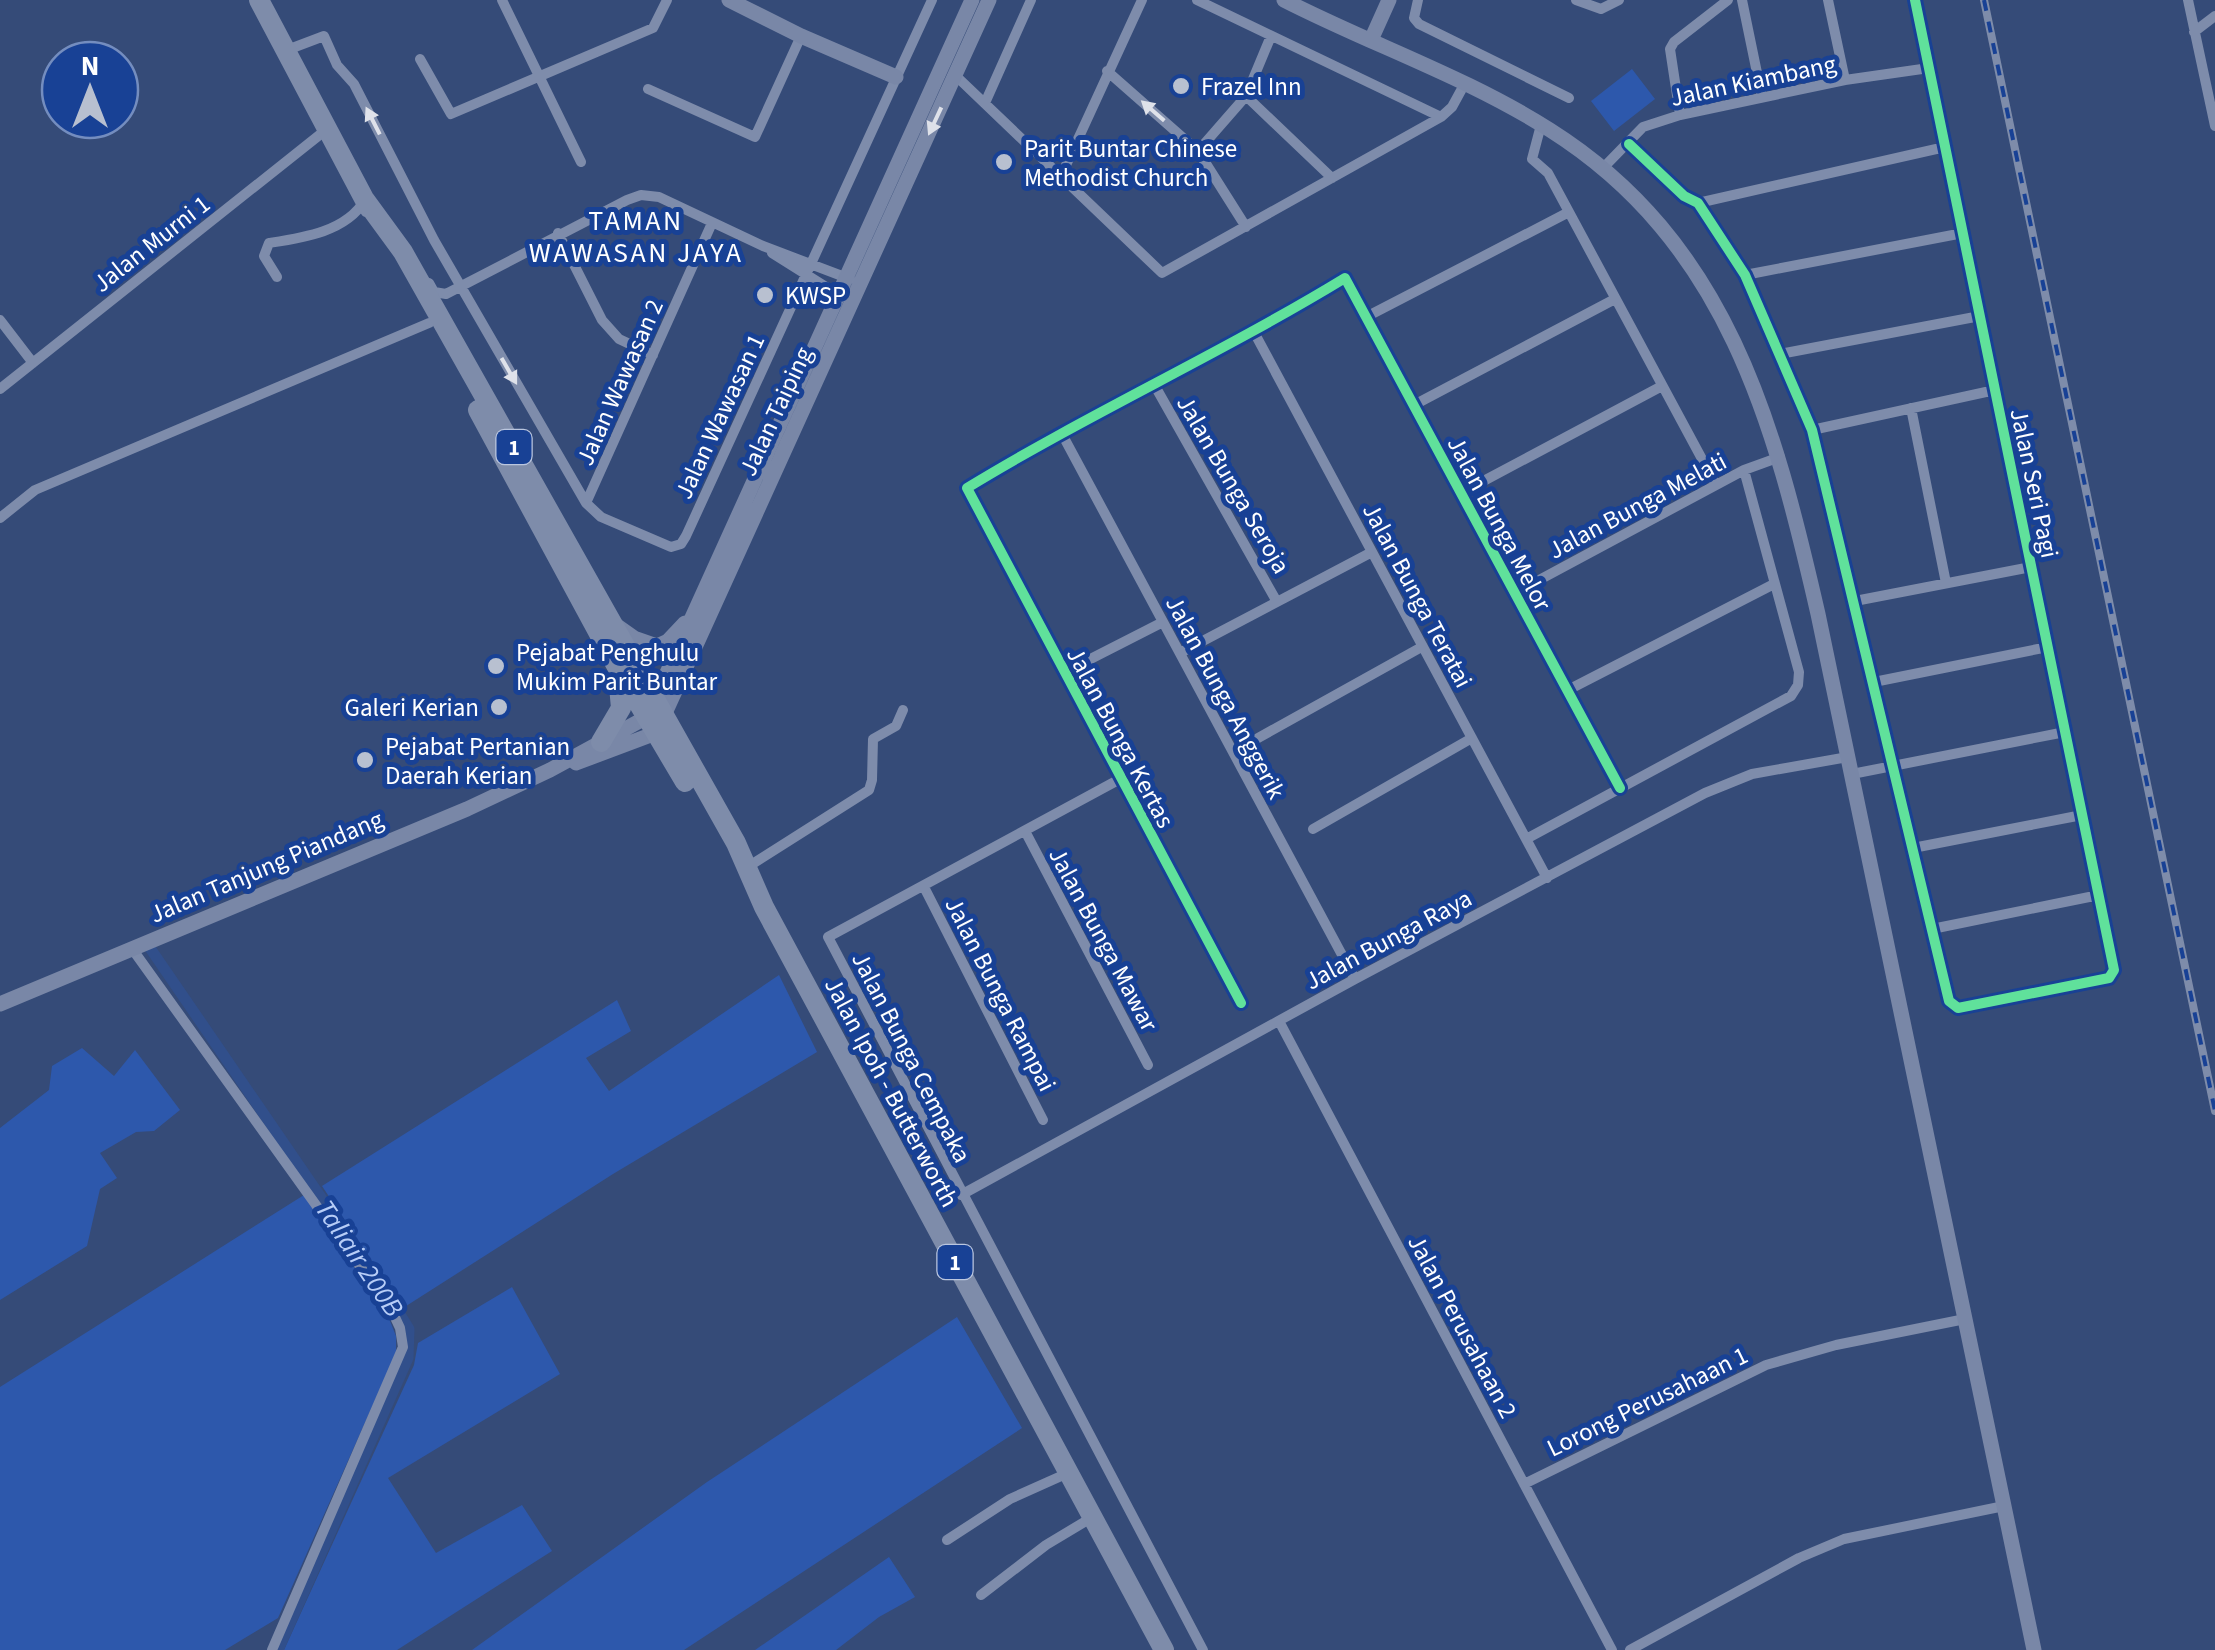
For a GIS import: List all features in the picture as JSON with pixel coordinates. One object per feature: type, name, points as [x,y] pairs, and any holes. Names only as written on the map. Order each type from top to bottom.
[{"type":"highway","name":"Jalan Ipoh - Butterworth","points":[[259,0],[328,129],[357,211],[429,324],[617,667],[655,716]]},
{"type":"highway","name":"Jalan Ipoh - Butterworth","points":[[357,211],[416,275],[614,623],[655,716],[724,848],[746,872],[1164,1650]]},
{"type":"highway","points":[[601,742],[621,708],[617,667]]},
{"type":"main road","name":"Jalan Taiping","points":[[854,280],[972,0]]},
{"type":"main road","name":"Jalan Taiping","points":[[655,716],[692,616],[956,76],[989,0]]},
{"type":"main road","points":[[1284,0],[1541,125],[1604,167],[1651,214],[1688,261],[1738,345],[1780,457],[1818,614],[2034,1650]]},
{"type":"main road","points":[[1371,40],[1389,0]]},
{"type":"main road","points":[[727,1],[896,76]]},
{"type":"main road","name":"Jalan Taiping","points":[[655,716],[845,299]]},
{"type":"main road","points":[[614,623],[634,638],[657,646],[668,641],[692,616]]},
{"type":"main road","name":"Jalan Tanjung Piandang","points":[[0,1004],[467,809],[655,716]]},
{"type":"main road","name":"Jalan Tanjung Piandang","points":[[550,770],[594,758],[655,716]]},
{"type":"street","points":[[502,0],[581,162]]},
{"type":"street","name":"Jalan Wawasan 1","points":[[586,503],[601,517],[670,547],[681,544],[932,0]]},
{"type":"street","points":[[985,104],[1032,0]]},
{"type":"street","points":[[1061,176],[1142,0]]},
{"type":"street","points":[[1197,0],[1441,117]]},
{"type":"street","points":[[1418,0],[1414,18],[1419,24],[1569,98]]},
{"type":"street","points":[[1576,0],[1601,9],[1619,0]]},
{"type":"street","points":[[1680,115],[1670,49],[1728,0]]},
{"type":"street","points":[[1742,0],[1762,98]]},
{"type":"street","points":[[1828,0],[1845,80]]},
{"type":"street","name":"Jalan Seri Pagi","points":[[1915,0],[2113,975],[1958,1008],[1953,1006],[1932,930]]},
{"type":"street","points":[[2188,0],[2215,126]]},
{"type":"street","points":[[420,59],[450,114],[653,28],[664,1]]},
{"type":"street","points":[[2194,32],[2215,16]]},
{"type":"street","points":[[287,50],[322,35],[336,65],[354,84],[460,286],[586,503]]},
{"type":"street","points":[[648,88],[755,136],[801,36]]},
{"type":"street","points":[[1198,151],[1246,96],[1271,36]]},
{"type":"street","name":"Jalan Kiambang","points":[[1604,167],[1643,127],[1680,115],[1845,80],[1929,68]]},
{"type":"street","points":[[1108,71],[1198,151],[1246,226]]},
{"type":"street","points":[[956,76],[1162,274],[1441,117],[1452,107],[1464,85]]},
{"type":"street","points":[[1246,96],[1332,178]]},
{"type":"street","points":[[1541,125],[1532,159],[1548,173],[1716,485]]},
{"type":"street","name":"Jalan Murni 1","points":[[0,389],[328,129]]},
{"type":"street","points":[[1630,144],[1684,196],[1698,203],[1745,275],[1812,430],[1932,930],[2099,894]]},
{"type":"street","points":[[1698,203],[1945,146]]},
{"type":"street","points":[[416,275],[428,279],[434,292],[446,294],[558,233],[641,195],[659,198],[763,246],[854,280]]},
{"type":"street","points":[[277,277],[264,256],[268,244],[322,233],[357,211]]},
{"type":"street","points":[[1366,317],[1568,212]]},
{"type":"street","name":"Jalan Wawasan 2","points":[[586,503],[712,223]]},
{"type":"street","points":[[558,233],[602,320],[619,339],[653,356]]},
{"type":"street","points":[[1745,275],[1963,233]]},
{"type":"street","points":[[763,246],[845,299]]},
{"type":"street","name":"Jalan Bunga Melor","points":[[1254,332],[1345,278],[1620,788]]},
{"type":"street","points":[[446,294],[442,305],[455,326],[451,336]]},
{"type":"street","points":[[1414,404],[1616,299]]},
{"type":"street","points":[[1780,354],[1980,316]]},
{"type":"street","points":[[0,320],[33,363]]},
{"type":"street","points":[[0,518],[34,490],[429,324]]},
{"type":"street","points":[[1062,434],[1254,332]]},
{"type":"street","name":"Jalan Bunga Teratai","points":[[1254,332],[1547,878]]},
{"type":"street","name":"Jalan Bunga Seroja","points":[[1155,386],[1277,602]]},
{"type":"street","points":[[1461,493],[1662,386]]},
{"type":"street","points":[[1812,430],[1995,390]]},
{"type":"street","points":[[1912,408],[1946,583]]},
{"type":"street","name":"Jalan Bunga Kertas","points":[[1062,434],[967,488],[1241,1003]]},
{"type":"street","name":"Jalan Bunga Anggerik","points":[[1062,434],[1355,979]]},
{"type":"street","name":"Jalan Bunga Melati","points":[[1515,594],[1744,470],[1780,457]]},
{"type":"street","points":[[1526,839],[1791,696],[1798,685],[1799,672],[1744,470]]},
{"type":"street","points":[[1180,653],[1372,552]]},
{"type":"street","points":[[1855,601],[2031,566]]},
{"type":"street","points":[[1568,690],[1774,584]]},
{"type":"street","points":[[1063,673],[1163,622]]},
{"type":"street","points":[[1874,682],[2048,646]]},
{"type":"street","points":[[1233,752],[1418,649]]},
{"type":"street","points":[[746,872],[869,790],[873,740],[896,726],[903,710]]},
{"type":"street","points":[[1852,774],[2065,732]]},
{"type":"street","points":[[1313,829],[1472,738]]},
{"type":"street","name":"Jalan Bunga Raya","points":[[961,1195],[1278,1020],[1705,793],[1752,774],[1848,757]]},
{"type":"street","points":[[924,887],[1120,779]]},
{"type":"street","points":[[1913,848],[2082,814]]},
{"type":"street","name":"Jalan Bunga Mawar","points":[[1025,831],[1148,1065]]},
{"type":"street","name":"Jalan Bunga Cempaka","points":[[924,887],[828,937],[1204,1650]]},
{"type":"street","name":"Jalan Bunga Rampai","points":[[924,887],[1044,1120]]},
{"type":"street","points":[[134,950],[392,1311],[400,1328],[403,1347],[272,1650]]},
{"type":"street","name":"Jalan Perusahaan 2","points":[[1278,1020],[1612,1650]]},
{"type":"street","name":"Lorong Perusahaan 1","points":[[1524,1484],[1739,1376],[1836,1344],[1966,1320]]},
{"type":"street","points":[[947,1540],[1010,1499],[1048,1485],[1068,1472]]},
{"type":"street","points":[[1630,1650],[1799,1558],[1844,1539],[2004,1506]]},
{"type":"street","points":[[982,1596],[1046,1545],[1091,1518]]},
{"type":"shaded area","points":[[1632,69],[1655,99],[1614,131],[1591,101]]},
{"type":"shaded area","points":[[779,975],[817,1052],[613,1174],[403,1308],[322,1186],[617,1000],[631,1031],[586,1058],[609,1091]]},
{"type":"shaded area","points":[[82,1048],[114,1076],[135,1050],[180,1110],[154,1131],[136,1132],[100,1153],[117,1178],[100,1189],[87,1246],[0,1300],[0,1128],[49,1090],[52,1066]]},
{"type":"shaded area","points":[[304,1195],[388,1316],[396,1336],[396,1353],[278,1618],[225,1650],[0,1650],[0,1387]]},
{"type":"shaded area","points":[[512,1287],[560,1374],[388,1478],[436,1553],[522,1505],[552,1551],[397,1650],[284,1650],[414,1365],[418,1343]]},
{"type":"shaded area","points":[[957,1317],[1022,1428],[684,1650],[472,1650],[707,1482]]},
{"type":"shaded area","points":[[889,1557],[915,1597],[879,1617],[836,1650],[755,1650]]},
{"type":"waterway","name":"Taliair 200B","points":[[150,948],[409,1329],[408,1358],[278,1650]]},
{"type":"railway","points":[[1984,0],[2215,1111]]},
{"type":"cycle path","points":[[1629,144],[1684,196],[1698,203],[1745,275],[1812,430],[1949,1001],[1958,1008],[2109,978],[2114,970],[1915,0]]},
{"type":"cycle path","points":[[1241,1003],[967,488],[1014,461],[1345,278],[1620,788]]},
{"type":"place","name":"Frazel Inn","points":[[1181,86]]},
{"type":"place","name":"Parit Buntar Chinese Methodist Church","points":[[1004,162]]},
{"type":"place","name":"KWSP","points":[[765,295]]},
{"type":"place","name":"Pejabat Penghulu Mukim Parit Buntar","points":[[496,666]]},
{"type":"place","name":"Galeri Kerian","points":[[499,707]]},
{"type":"place","name":"Pejabat Pertanian Daerah Kerian","points":[[365,760]]},
{"type":"district","name":"TAMAN WAWASAN JAYA","points":[[636,236]]}]
